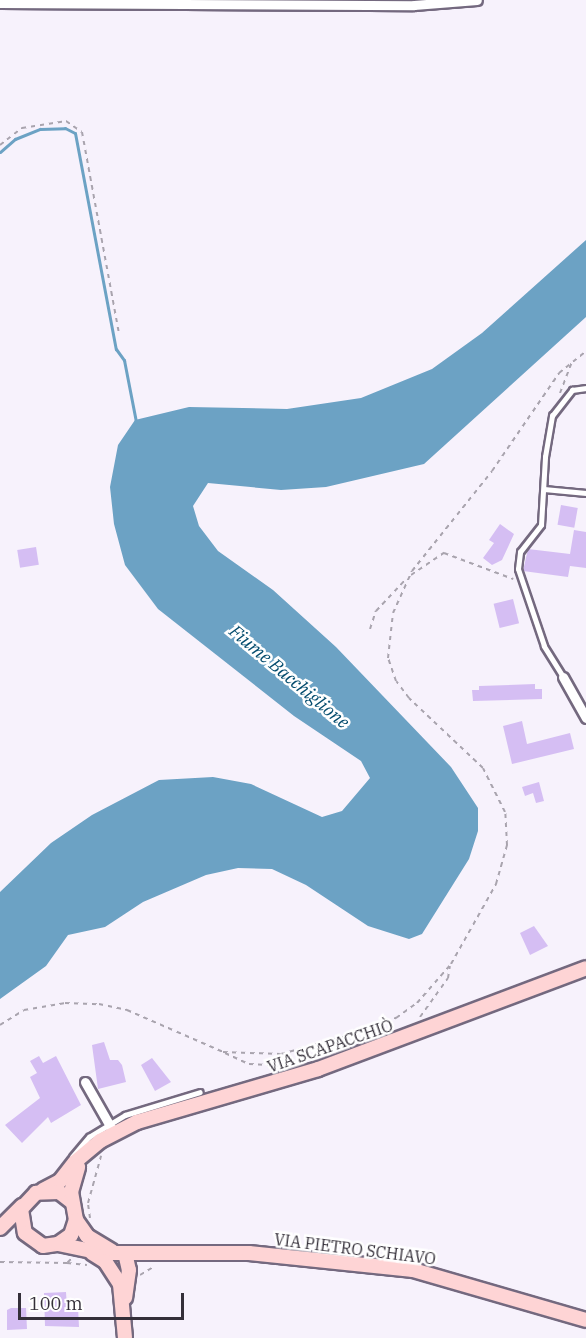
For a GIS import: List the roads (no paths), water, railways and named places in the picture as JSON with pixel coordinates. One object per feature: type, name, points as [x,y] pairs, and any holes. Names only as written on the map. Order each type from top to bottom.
[{"type":"street","points":[[0,3],[414,5],[477,0]]},
{"type":"street","points":[[563,678],[586,718]]},
{"type":"street","name":"VIA SCAPACCHIÒ","points":[[43,1190],[60,1181],[79,1154],[111,1129],[347,1059],[586,968]]},
{"type":"street","points":[[85,1082],[111,1129]]},
{"type":"street","points":[[79,1154],[73,1181],[72,1202],[76,1220],[87,1236],[119,1253],[133,1283]]},
{"type":"street","points":[[0,1228],[25,1202],[43,1190],[59,1192],[72,1202]]},
{"type":"street","points":[[25,1202],[21,1226],[30,1239]]},
{"type":"street","points":[[0,1236],[12,1234],[30,1239],[43,1246],[58,1244],[71,1235],[76,1220]]},
{"type":"street","name":"VIA PIETRO SCHIAVO","points":[[58,1244],[84,1252],[119,1253],[160,1259],[249,1253],[413,1270],[505,1293],[586,1320]]},
{"type":"street","points":[[84,1252],[112,1270],[124,1303],[124,1338]]},
{"type":"street","points":[[124,1303],[139,1266],[160,1259]]},
{"type":"lane","points":[[563,678],[544,646],[520,580],[520,552],[541,525],[552,416],[572,390],[586,388]]},
{"type":"lane","points":[[544,489],[586,493]]},
{"type":"lane","points":[[111,1129],[139,1109],[200,1092]]},
{"type":"water","name":"Fiume Bacchiglione","points":[[586,240],[586,317],[424,464],[326,487],[281,490],[208,483],[193,506],[199,526],[218,551],[273,590],[336,647],[451,767],[478,808],[478,831],[469,859],[422,934],[409,939],[368,926],[306,885],[272,869],[238,868],[206,875],[143,902],[105,927],[68,935],[46,966],[0,999],[0,892],[51,843],[92,815],[159,780],[213,777],[251,784],[322,817],[342,811],[370,778],[361,761],[294,716],[158,609],[125,565],[114,524],[110,487],[118,445],[135,420],[189,407],[287,409],[361,398],[432,369],[482,333]]},
{"type":"waterway","points":[[0,152],[15,139],[40,129],[65,128],[75,133],[116,349],[124,360],[136,422]]}]
